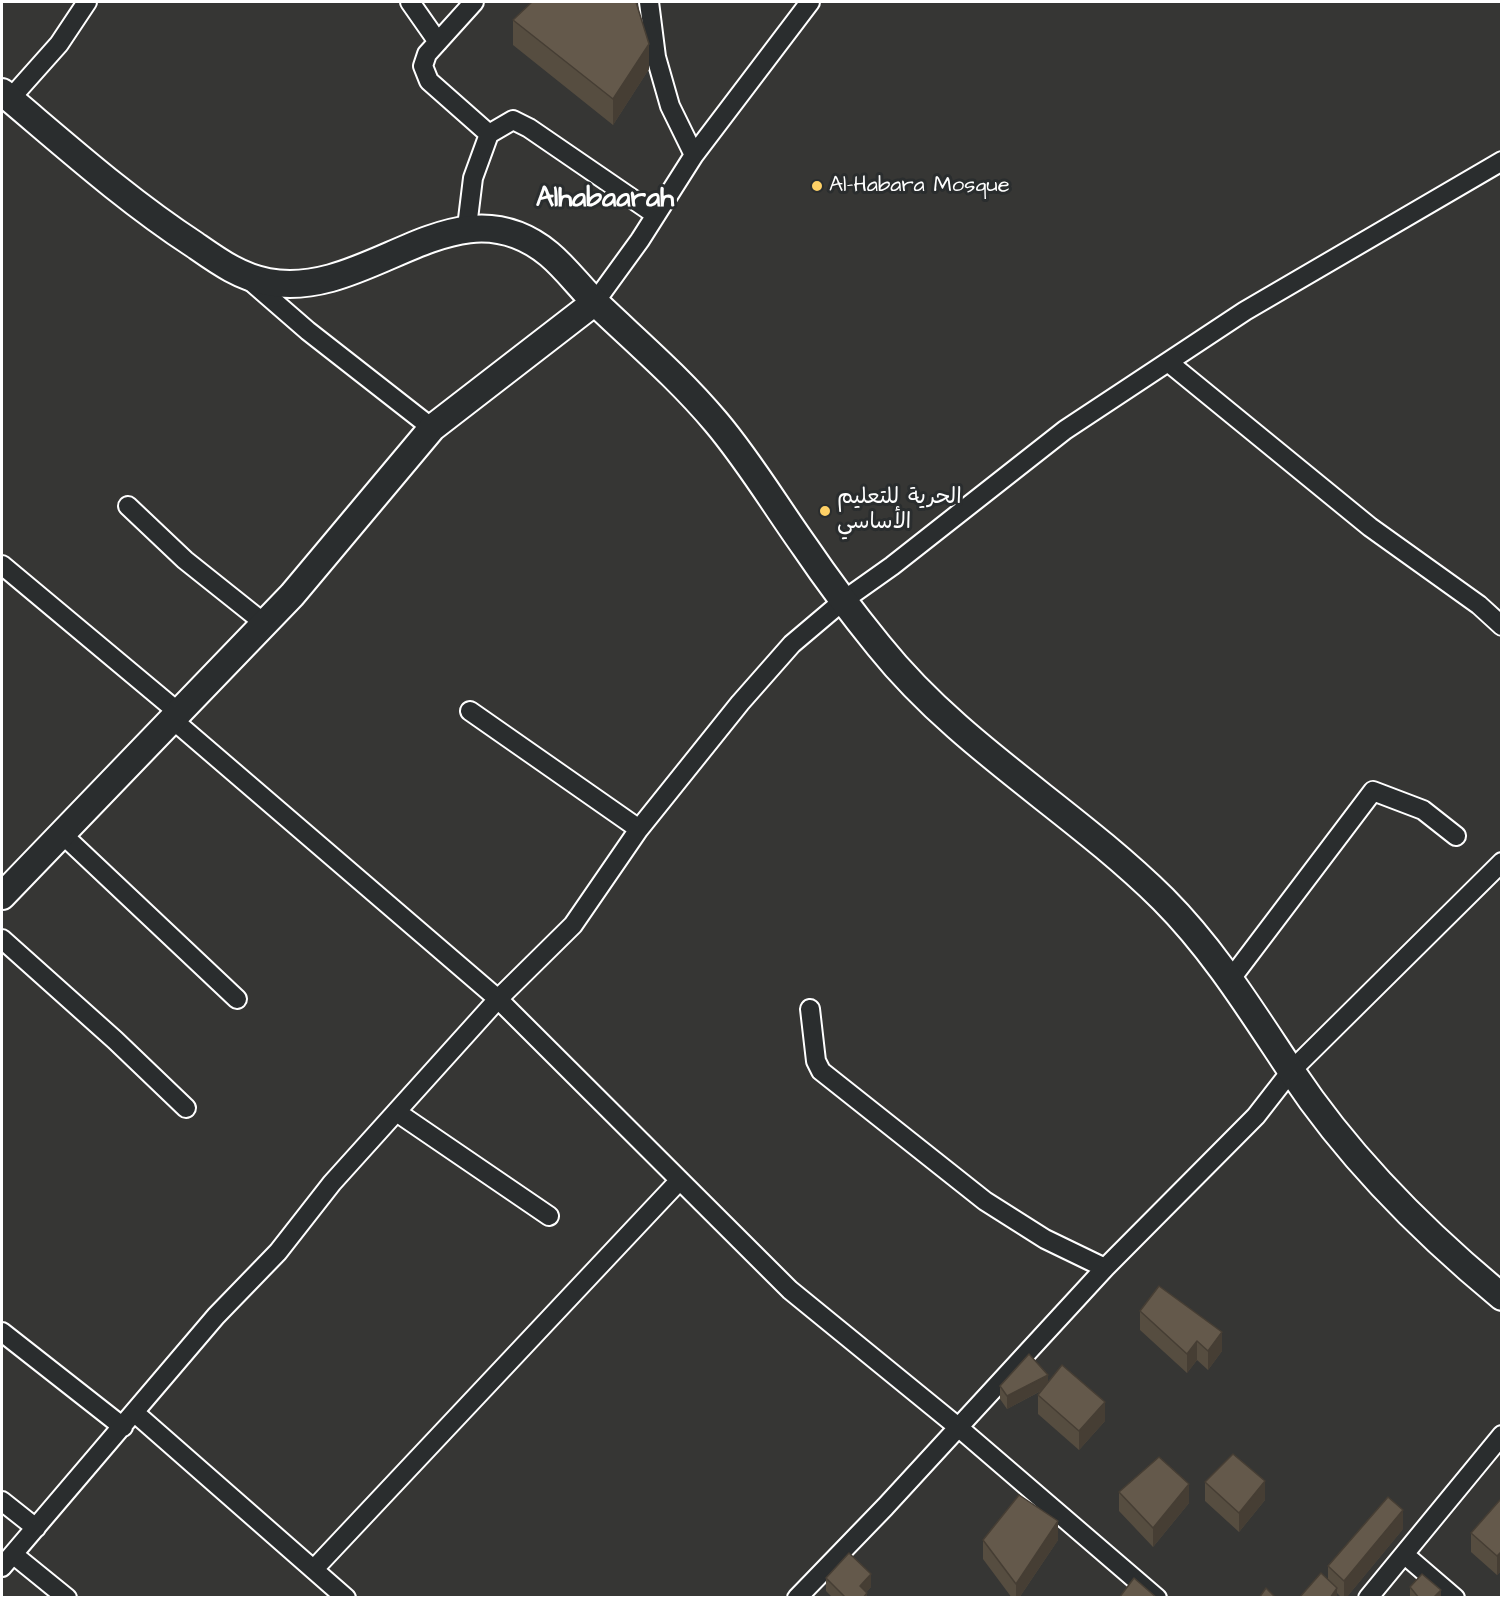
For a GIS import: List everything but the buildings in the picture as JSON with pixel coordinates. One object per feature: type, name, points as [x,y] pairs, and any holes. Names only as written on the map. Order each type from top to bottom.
[{"type":"street","points":[[87,2],[59,44],[6,95],[127,197],[181,236],[244,276],[308,331],[432,428]]},
{"type":"street","points":[[410,2],[438,42]]},
{"type":"street","points":[[474,2],[424,59],[425,73],[429,81],[489,134]]},
{"type":"street","points":[[650,2],[656,57],[670,106],[694,155]]},
{"type":"street","points":[[2,896],[299,587],[432,428],[595,302],[656,215],[694,155],[810,2]]},
{"type":"street","points":[[467,227],[473,178],[489,134],[513,120],[656,215]]},
{"type":"street","points":[[67,1598],[8,1561],[216,1316],[278,1252],[332,1183],[398,1113],[498,999],[573,925],[639,829],[740,703],[792,644],[844,600],[892,567],[1046,444],[1245,311],[1502,161]]},
{"type":"street","points":[[244,276],[286,285],[323,281],[467,227],[497,228],[521,236],[550,254],[595,302],[674,375],[719,425],[882,650],[937,710],[1165,901],[1230,980],[1271,1036],[1292,1071],[1352,1152],[1382,1186],[1450,1254],[1502,1297]]},
{"type":"street","points":[[1168,362],[1370,527],[1479,605],[1502,626]]},
{"type":"street","points":[[128,506],[185,560],[264,623]]},
{"type":"street","points":[[2,565],[498,999],[790,1290],[958,1427],[1157,1598]]},
{"type":"street","points":[[470,711],[639,829]]},
{"type":"street","points":[[1230,980],[1372,791],[1423,810],[1456,836]]},
{"type":"street","points":[[62,834],[237,999]]},
{"type":"street","points":[[797,1598],[1105,1268],[1256,1116],[1292,1071],[1502,862]]},
{"type":"street","points":[[2,939],[115,1040],[186,1108]]},
{"type":"street","points":[[810,1009],[816,1061],[821,1071],[985,1201],[1045,1239],[1105,1268]]},
{"type":"street","points":[[398,1113],[549,1216]]},
{"type":"street","points":[[314,1569],[679,1180]]},
{"type":"street","points":[[2,1332],[129,1420],[314,1569],[346,1598]]},
{"type":"street","points":[[1368,1598],[1502,1435]]},
{"type":"street","points":[[2,1501],[36,1528]]},
{"type":"street","points":[[1404,1555],[1455,1598]]},
{"type":"place","name":"Al-Habara Mosque","points":[[817,186]]},
{"type":"place","name":"الحرية للتعليم الأساسي","points":[[825,511]]},
{"type":"district","name":"Alhabaarah","points":[[605,200]]}]
